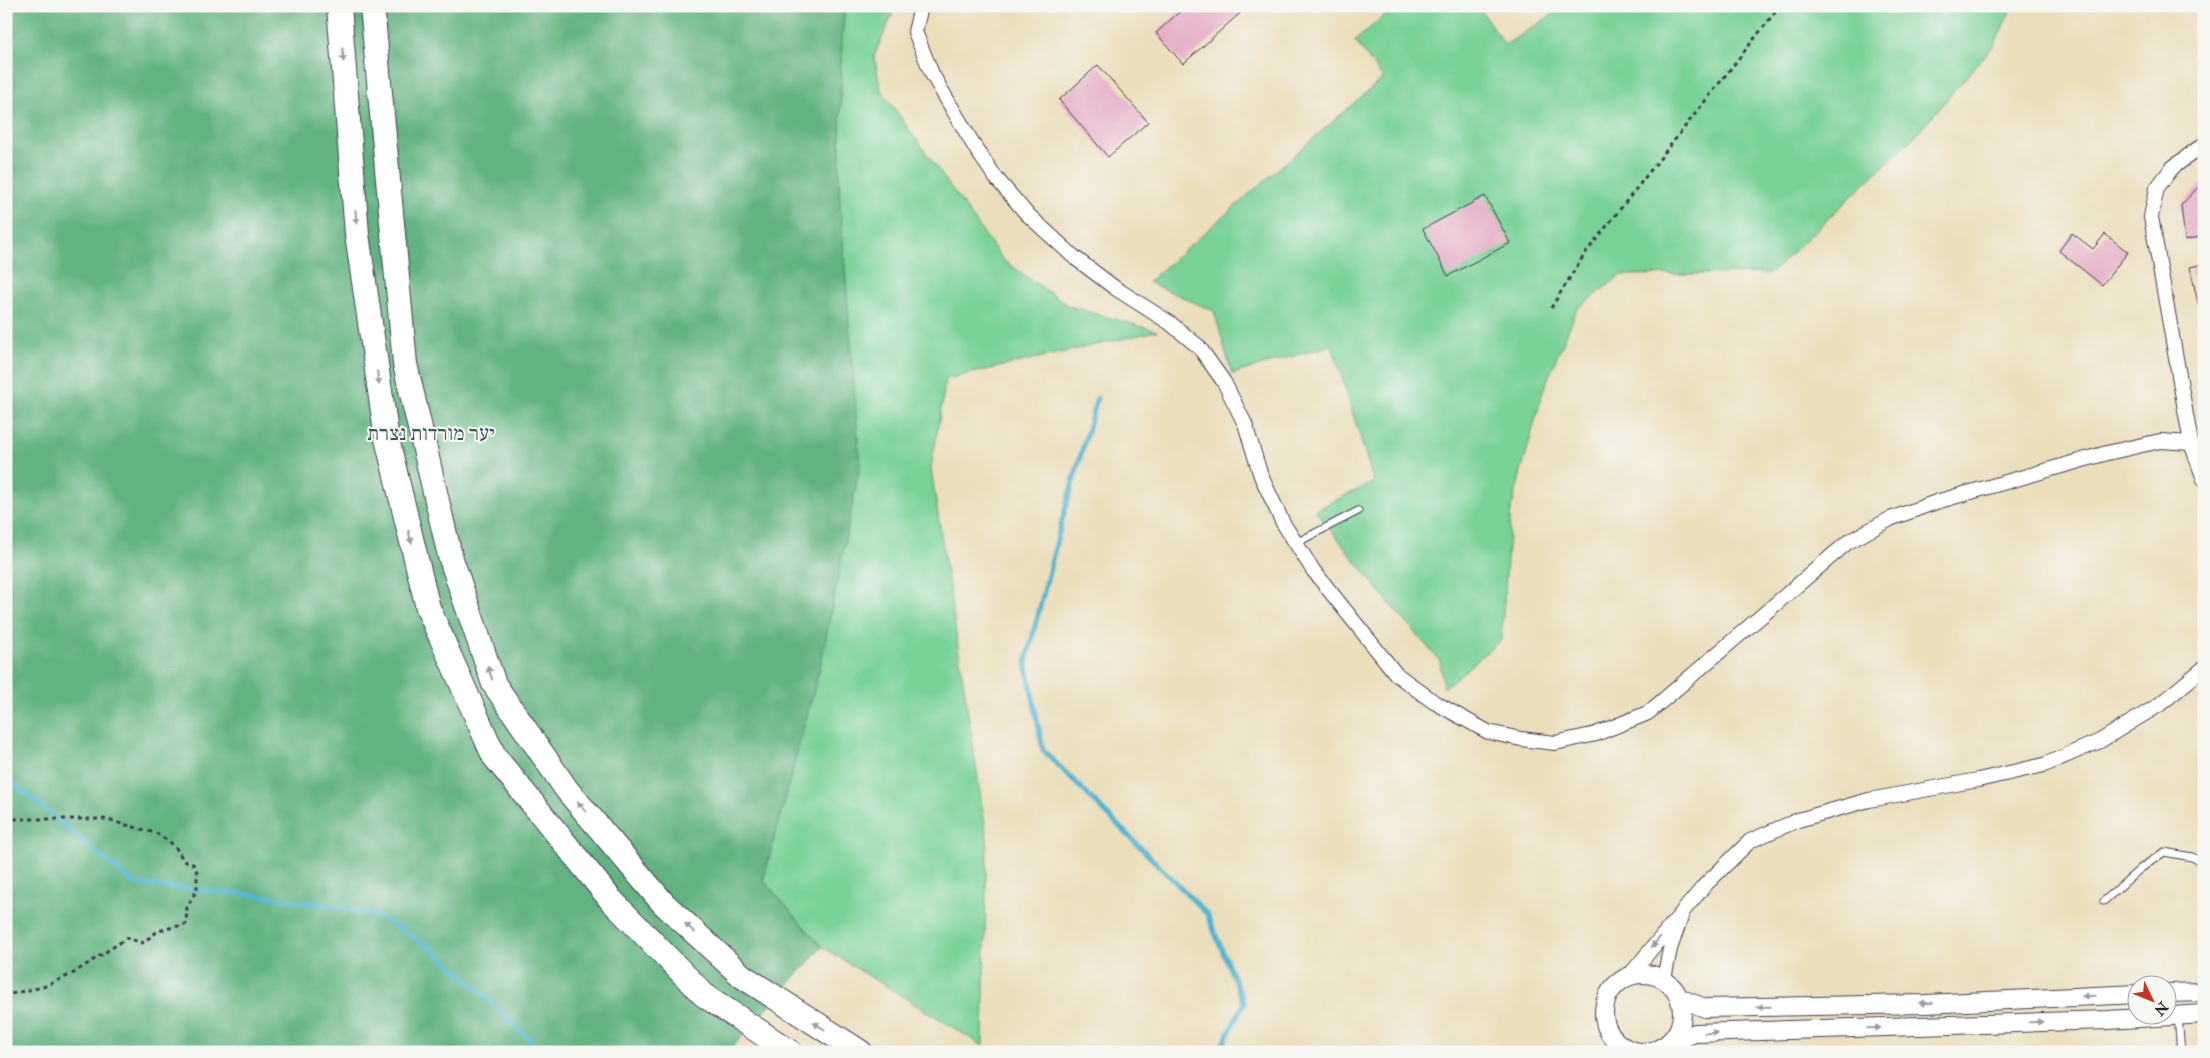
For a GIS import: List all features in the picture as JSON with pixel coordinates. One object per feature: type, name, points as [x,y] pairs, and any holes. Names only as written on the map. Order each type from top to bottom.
[{"type":"highway","points":[[339,6],[357,234],[387,439],[428,608],[494,756],[605,893],[704,995],[790,1052]]},
{"type":"highway","points":[[372,6],[405,364],[450,556],[494,684],[567,790],[663,903],[742,976],[860,1052]]},
{"type":"street","points":[[921,6],[914,32],[932,74],[981,156],[1026,213],[1074,258],[1170,324],[1199,347],[1224,382],[1241,415],[1261,476],[1283,523],[1313,570],[1396,674],[1434,702],[1488,732],[1521,740],[1555,743],[1596,734],[1648,713],[1848,542],[1890,519],[1936,502],[2106,453],[2160,441],[2191,443]]},
{"type":"street","points":[[2204,144],[2172,168],[2157,188],[2151,218],[2191,443],[2204,479]]},
{"type":"street","points":[[2128,1019],[1694,1033],[1660,1048],[1639,1052],[1617,1046],[1606,1024],[1604,1005],[1609,993],[1618,983],[1629,976],[1704,886],[1750,841],[1798,820],[1869,800],[1978,780],[2044,765],[2100,740],[2160,705],[2204,668]]},
{"type":"street","points":[[1664,979],[1670,949],[1684,909]]},
{"type":"street","points":[[1629,976],[1641,973],[1664,979],[1679,998],[1682,1010],[1680,1023],[1675,1036],[1660,1048]]},
{"type":"street","points":[[2178,993],[2204,992]]},
{"type":"street","points":[[1679,998],[1705,1008],[1925,1004],[2128,994]]},
{"type":"street","points":[[2178,1016],[2204,1014]]},
{"type":"lane","points":[[1296,543],[1358,511]]},
{"type":"lane","points":[[2104,901],[2140,869],[2164,852],[2192,857],[2204,863]]},
{"type":"lane","points":[[2178,1016],[2181,1052]]},
{"type":"path","points":[[1550,308],[1584,255],[1780,6]]},
{"type":"path","points":[[6,819],[104,819],[156,833],[174,845],[184,861],[192,864],[197,872],[197,889],[187,907],[186,924],[158,931],[142,943],[127,938],[72,974],[43,987],[6,995]]},
{"type":"green space","name":"יער מורדות נצרת","points":[[6,6],[845,6],[842,35],[839,189],[860,466],[821,663],[763,880],[822,947],[728,1052],[6,1052],[6,1011],[9,1010],[6,970]]},
{"type":"green space","points":[[845,6],[896,6],[874,56],[881,90],[1003,260],[1069,306],[1157,331],[946,379],[931,468],[987,838],[983,1046],[822,947],[763,881],[821,663],[839,189],[842,35]]},
{"type":"green space","points":[[1395,6],[1478,6],[1505,45],[1566,6],[2013,6],[1994,45],[1916,135],[1771,273],[1621,275],[1577,309],[1544,388],[1511,509],[1501,640],[1444,688],[1440,661],[1389,603],[1315,510],[1374,482],[1332,345],[1232,374],[1214,311],[1148,282],[1383,78],[1355,41]]},
{"type":"building","points":[[1186,6],[1248,6],[1183,64],[1156,33]]},
{"type":"building","points":[[1098,65],[1148,122],[1108,157],[1059,100]]},
{"type":"building","points":[[2204,181],[2204,236],[2185,240],[2181,205]]},
{"type":"building","points":[[1485,196],[1510,243],[1448,276],[1423,229]]},
{"type":"building","points":[[2072,233],[2093,249],[2105,234],[2128,252],[2102,285],[2059,251]]},
{"type":"building","points":[[2204,264],[2204,303],[2198,303],[2190,267]]},
{"type":"waterway","points":[[1097,398],[1061,524],[1026,662],[1043,750],[1207,914],[1244,1003],[1219,1052]]},
{"type":"waterway","points":[[6,777],[135,884],[254,895],[326,905],[379,916],[431,948],[479,990],[536,1046],[546,1052]]}]
